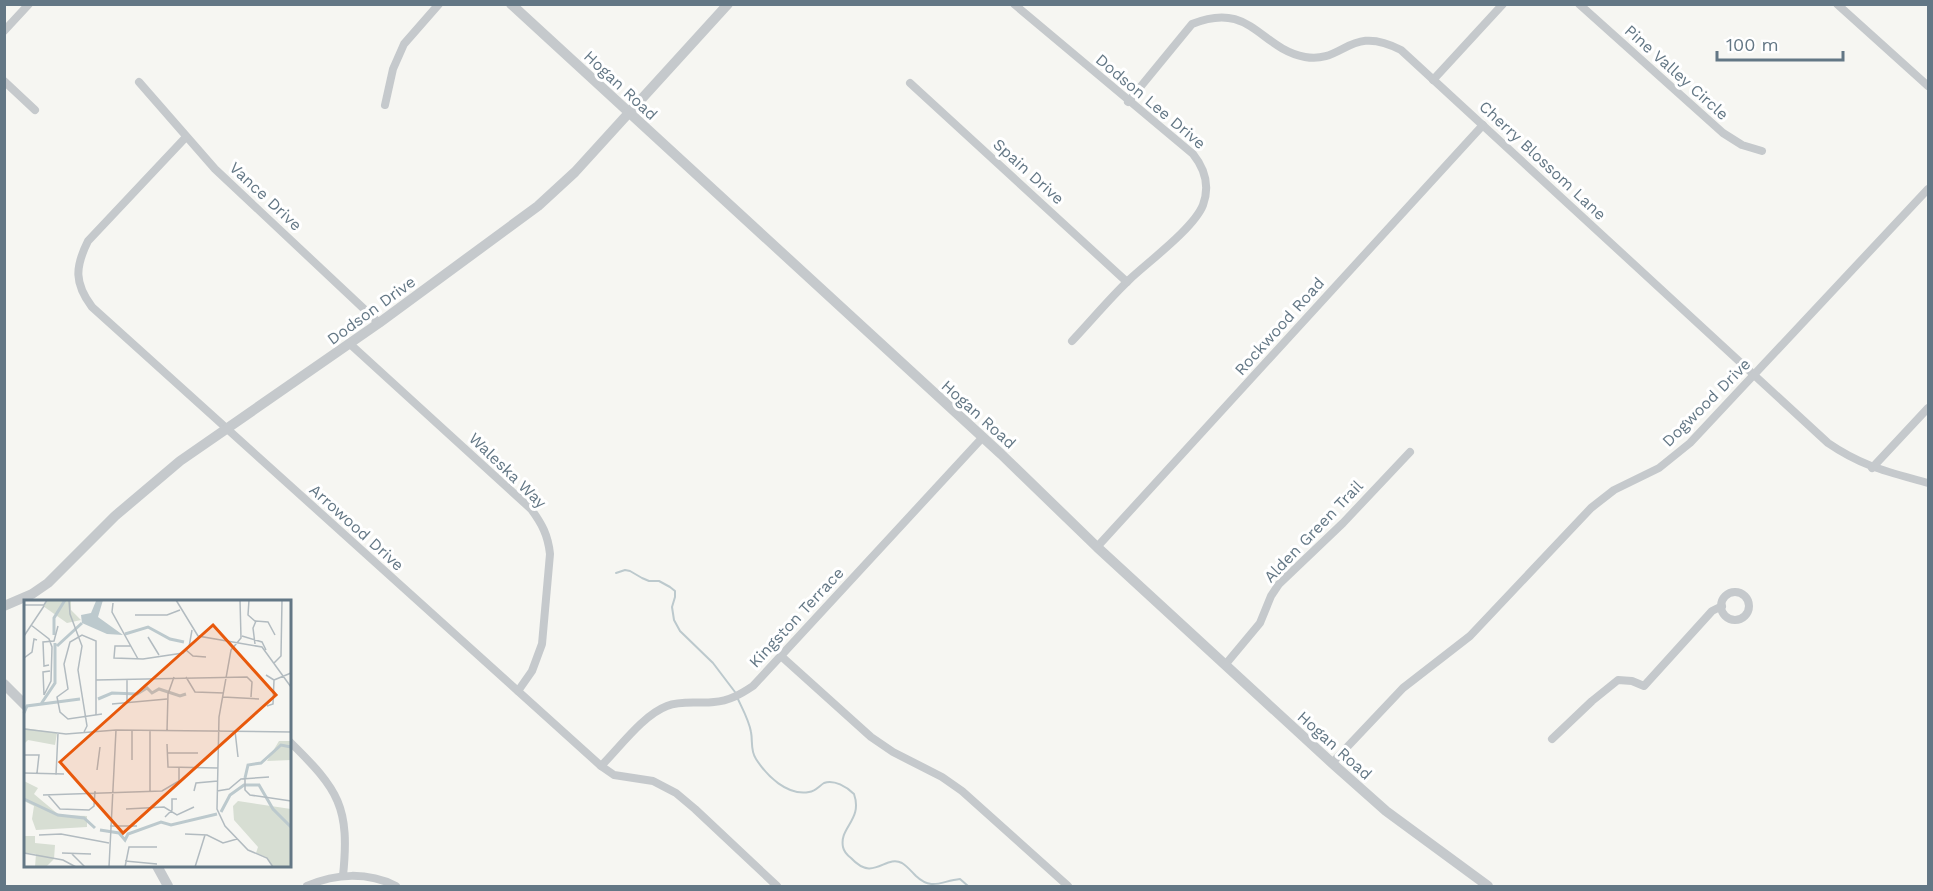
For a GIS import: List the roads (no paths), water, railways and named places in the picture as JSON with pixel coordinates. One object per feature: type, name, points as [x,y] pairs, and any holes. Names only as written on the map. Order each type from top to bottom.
[{"type":"street","points":[[4,31],[29,4]]},
{"type":"street","points":[[385,105],[393,69],[404,44],[439,4]]},
{"type":"street","name":"Dodson Drive","points":[[4,606],[32,594],[48,583],[144,490],[226,429],[350,344],[538,206],[574,172],[728,4]]},
{"type":"street","name":"Dodson Lee Drive","points":[[1014,4],[1128,102],[1193,154],[1205,174],[1207,190],[1203,206],[1196,216],[1171,243],[1127,282],[1072,341]]},
{"type":"street","points":[[1433,80],[1503,4]]},
{"type":"street","name":"Pine Valley Circle","points":[[1579,4],[1723,134],[1742,145],[1762,151]]},
{"type":"street","points":[[1837,4],[1929,86]]},
{"type":"street","name":"Hogan Road","points":[[512,5],[983,437],[1098,547],[1332,763],[1386,811],[1488,886]]},
{"type":"street","name":"Cherry Blossom Lane","points":[[1128,102],[1192,24],[1206,15],[1234,12],[1246,17],[1287,49],[1305,57],[1327,56],[1362,41],[1385,42],[1401,50],[1828,443],[1872,468],[1929,483]]},
{"type":"street","points":[[4,81],[35,110]]},
{"type":"street","name":"Vance Drive","points":[[139,82],[215,169],[379,323]]},
{"type":"street","name":"Spain Drive","points":[[910,82],[1127,282]]},
{"type":"street","name":"Rockwood Road","points":[[1098,547],[1483,125]]},
{"type":"street","name":"Arrowood Drive","points":[[186,137],[88,241],[79,258],[78,277],[82,294],[92,307],[602,766],[614,774],[653,782],[676,793],[777,886]]},
{"type":"street","name":"Dogwood Drive","points":[[1332,763],[1402,688],[1470,636],[1591,508],[1614,490],[1659,468],[1678,454],[1929,189]]},
{"type":"street","name":"Waleska Way","points":[[350,344],[531,509],[544,527],[549,540],[550,554],[542,644],[532,671],[518,691]]},
{"type":"street","points":[[1872,468],[1929,408]]},
{"type":"street","name":"Kingston Terrace","points":[[602,766],[657,711],[678,703],[715,702],[736,696],[753,686],[983,437]]},
{"type":"street","name":"Alden Green Trail","points":[[1225,665],[1260,623],[1271,596],[1279,584],[1343,523],[1410,452]]},
{"type":"street","points":[[1552,739],[1618,680],[1632,681],[1644,686],[1712,611],[1722,606]]},
{"type":"street","points":[[781,656],[871,737],[893,752],[942,777],[962,791],[1068,886]]},
{"type":"street","points":[[4,684],[24,704]]},
{"type":"street","points":[[291,743],[317,769],[338,801],[345,831],[343,876]]},
{"type":"street","points":[[158,867],[168,886]]},
{"type":"street","points":[[307,886],[324,879],[343,876],[373,878],[396,886]]},
{"type":"waterway","points":[[616,573],[630,571],[649,581],[659,581],[675,591],[672,607],[674,620],[680,631],[713,663],[735,692]]},
{"type":"waterway","points":[[737,697],[750,728],[754,756],[778,783],[785,788],[801,792],[816,790],[824,783],[832,782],[844,786],[854,794],[856,810],[844,834],[843,847],[847,855],[859,865],[873,868],[896,861],[904,864],[927,883],[937,884],[960,879],[968,886]]}]
